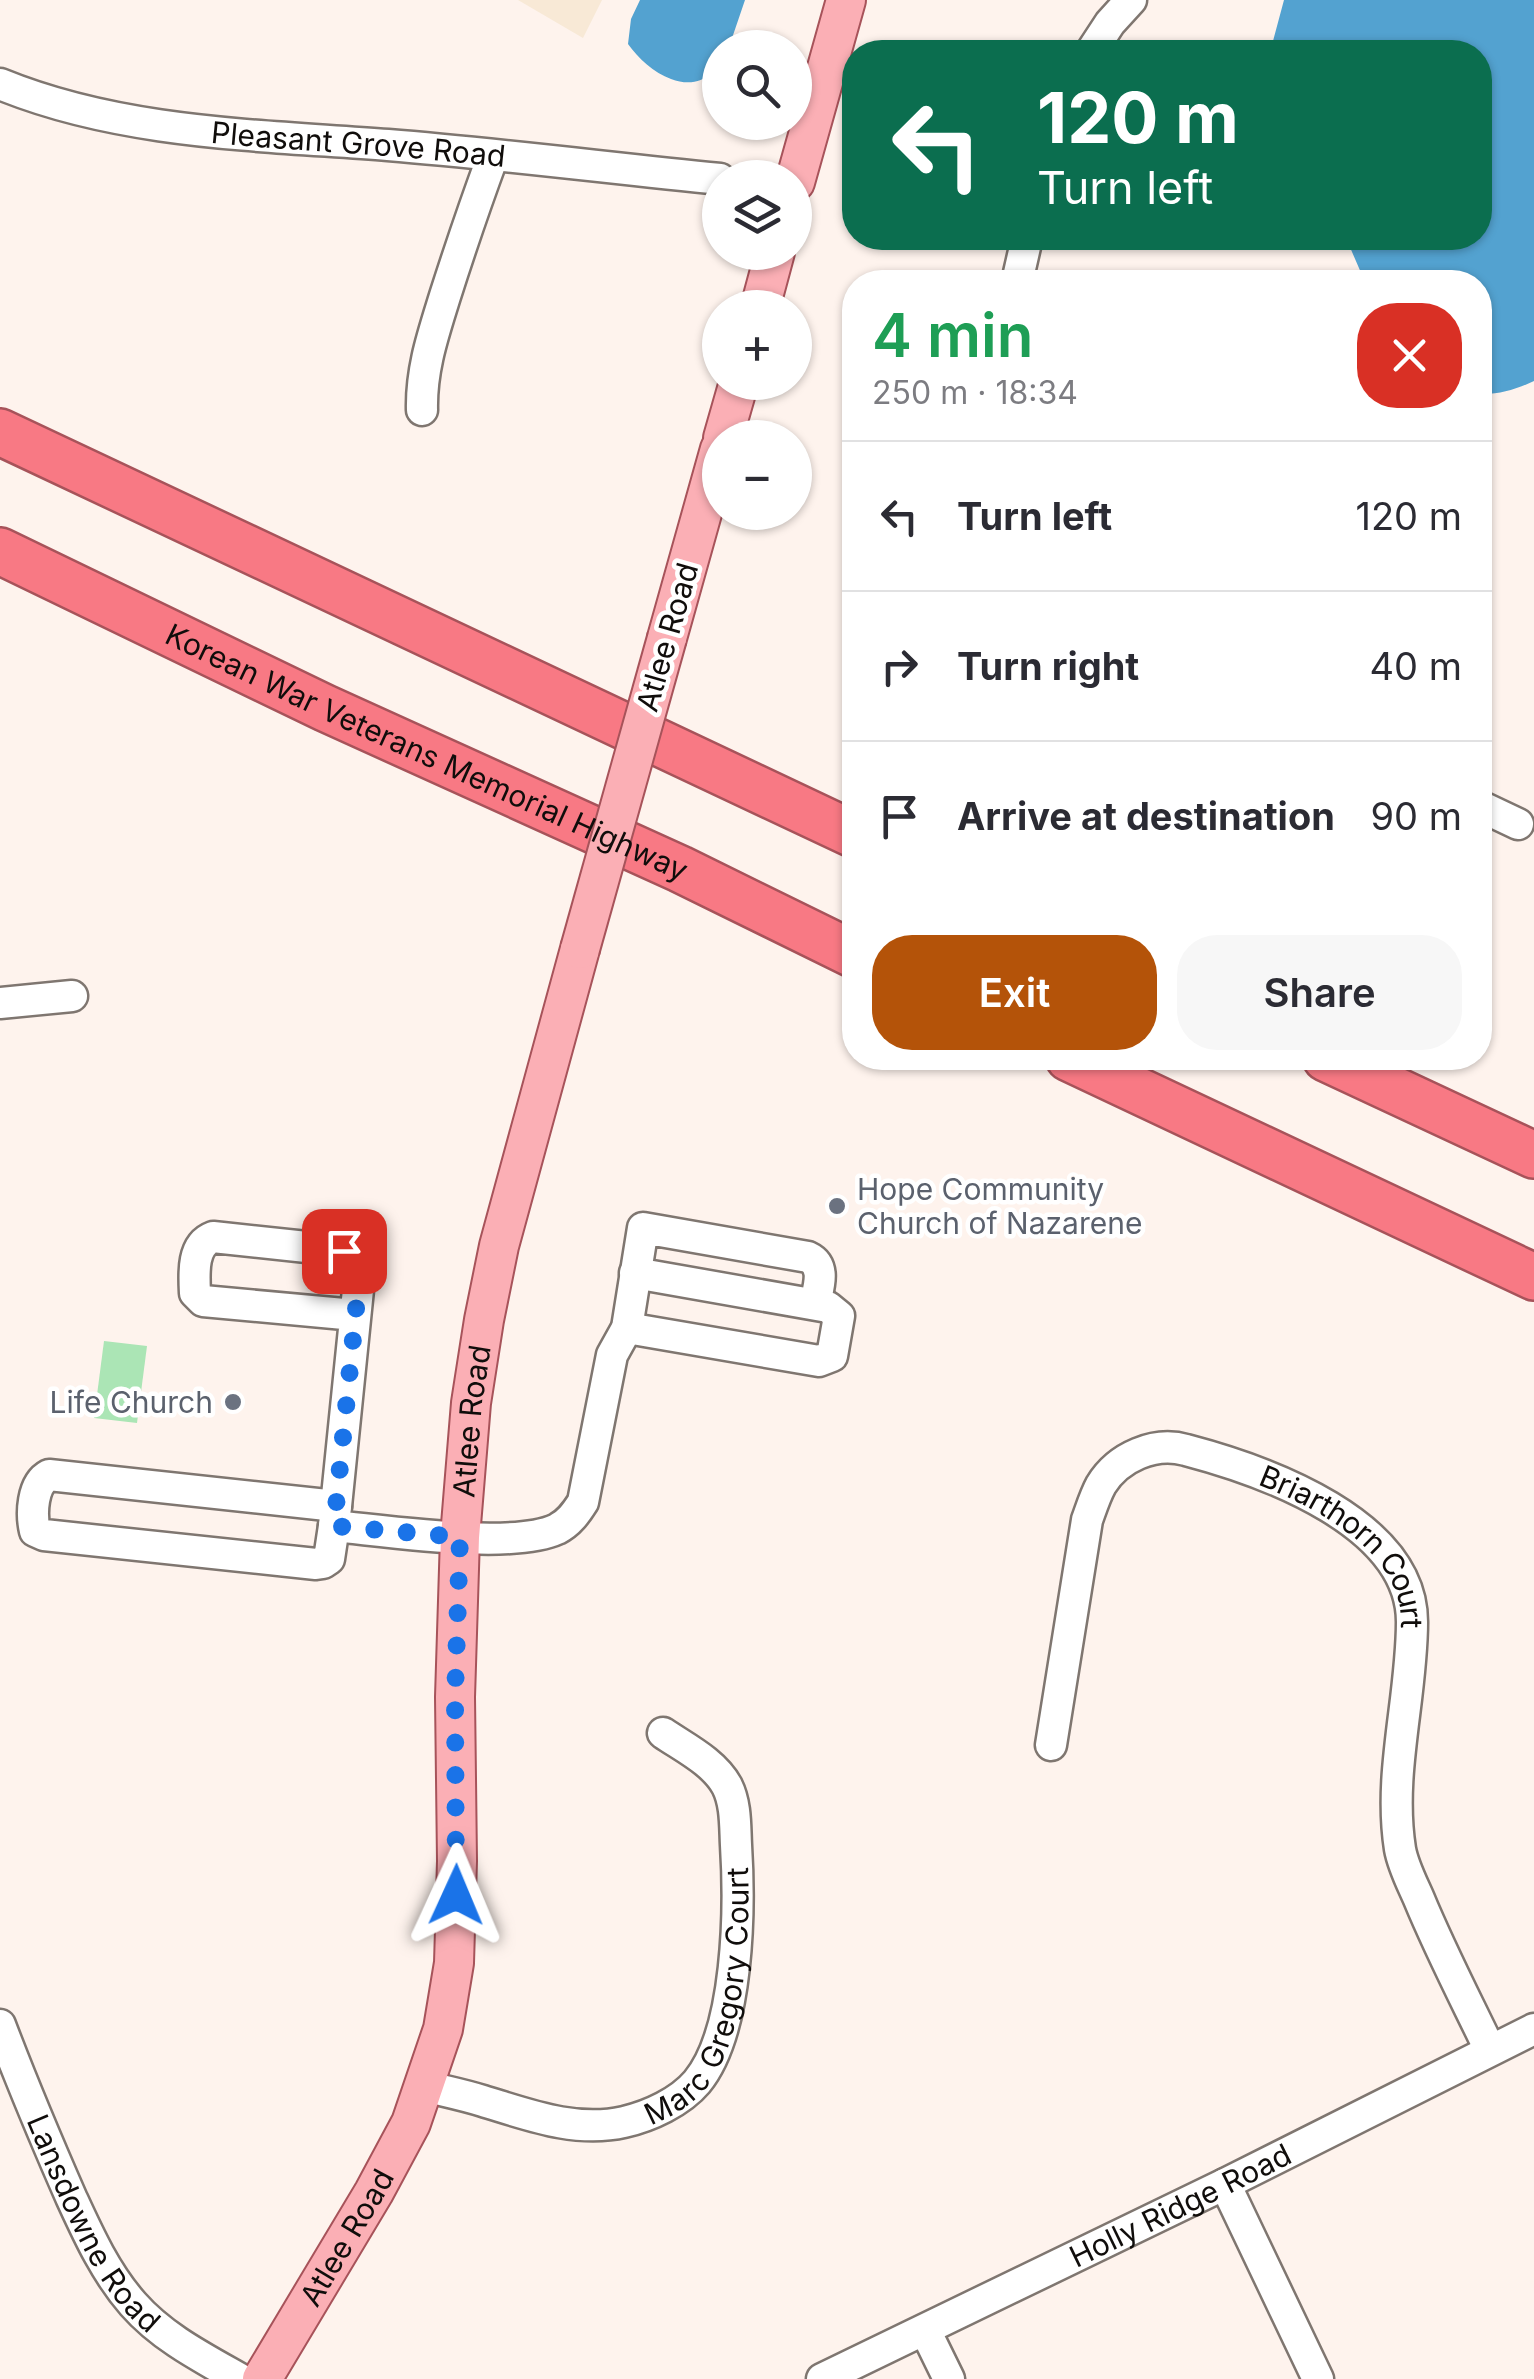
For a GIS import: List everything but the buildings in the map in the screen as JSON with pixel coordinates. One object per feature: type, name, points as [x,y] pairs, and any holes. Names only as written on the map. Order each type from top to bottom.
[{"type":"highway","points":[[0,432],[842,829]]},
{"type":"highway","name":"Korean War Veterans Memorial Highway","points":[[0,551],[325,708],[680,869],[842,949]]},
{"type":"highway","points":[[1094,1070],[1534,1277]]},
{"type":"highway","points":[[1352,1070],[1534,1155]]},
{"type":"main road","points":[[801,160],[846,0]]},
{"type":"main road","name":"Atlee Road","points":[[262,2379],[411,2123],[443,2029],[454,1964],[460,1537],[471,1403],[484,1320],[518,1170],[702,513]]},
{"type":"street","points":[[1099,40],[1130,0]]},
{"type":"street","name":"Pleasant Grove Road","points":[[0,84],[51,102],[125,119],[702,177]]},
{"type":"street","points":[[422,410],[425,360],[493,156]]},
{"type":"street","points":[[1492,812],[1518,824]]},
{"type":"street","points":[[0,1003],[72,996]]},
{"type":"street","points":[[356,1315],[204,1300],[194,1287],[200,1246],[213,1237],[344,1251],[359,1262],[356,1315],[335,1516],[329,1559],[316,1564],[36,1532],[33,1522],[37,1487],[49,1476],[335,1516],[460,1537],[522,1538],[546,1533],[560,1528],[583,1502],[612,1355],[626,1328],[643,1228],[816,1260],[820,1268],[815,1304]]},
{"type":"street","points":[[626,1328],[819,1362],[832,1356],[839,1316],[828,1307],[636,1274]]},
{"type":"street","name":"Briarthorn Court","points":[[1051,1745],[1082,1539],[1101,1486],[1125,1460],[1158,1448],[1181,1448],[1234,1464],[1335,1510],[1388,1554],[1408,1596],[1412,1619],[1399,1751],[1400,1851],[1490,2050]]},
{"type":"street","name":"Marc Gregory Court","points":[[424,2086],[528,2116],[598,2126],[654,2112],[679,2098],[708,2065],[722,2029],[730,1992],[738,1869],[734,1806],[721,1776],[663,1733]]},
{"type":"street","name":"Lansdowne Road","points":[[0,2025],[59,2169],[108,2272],[158,2328],[240,2379]]},
{"type":"street","name":"Holly Ridge Road","points":[[822,2379],[1534,2029]]},
{"type":"street","points":[[1225,2184],[1318,2379]]},
{"type":"street","points":[[925,2330],[948,2379]]},
{"type":"shaded area","points":[[518,0],[602,0],[583,38]]},
{"type":"green space","points":[[104,1341],[147,1346],[137,1423],[94,1418]]},
{"type":"water","points":[[640,0],[745,0],[735,30],[702,30],[702,79],[698,81],[671,79],[642,60],[628,44],[631,19]]},
{"type":"water","points":[[1284,0],[1534,0],[1534,381],[1492,394],[1492,270],[1360,270],[1351,250],[1492,250],[1492,40],[1273,40]]},
{"type":"place","name":"Hope Community Church of Nazarene","points":[[837,1206]]},
{"type":"place","name":"Life Church","points":[[233,1402]]},
{"type":"route","points":[[344,1251],[354,1256],[360,1270],[334,1526],[460,1537],[455,1697],[456,1895]]}]
